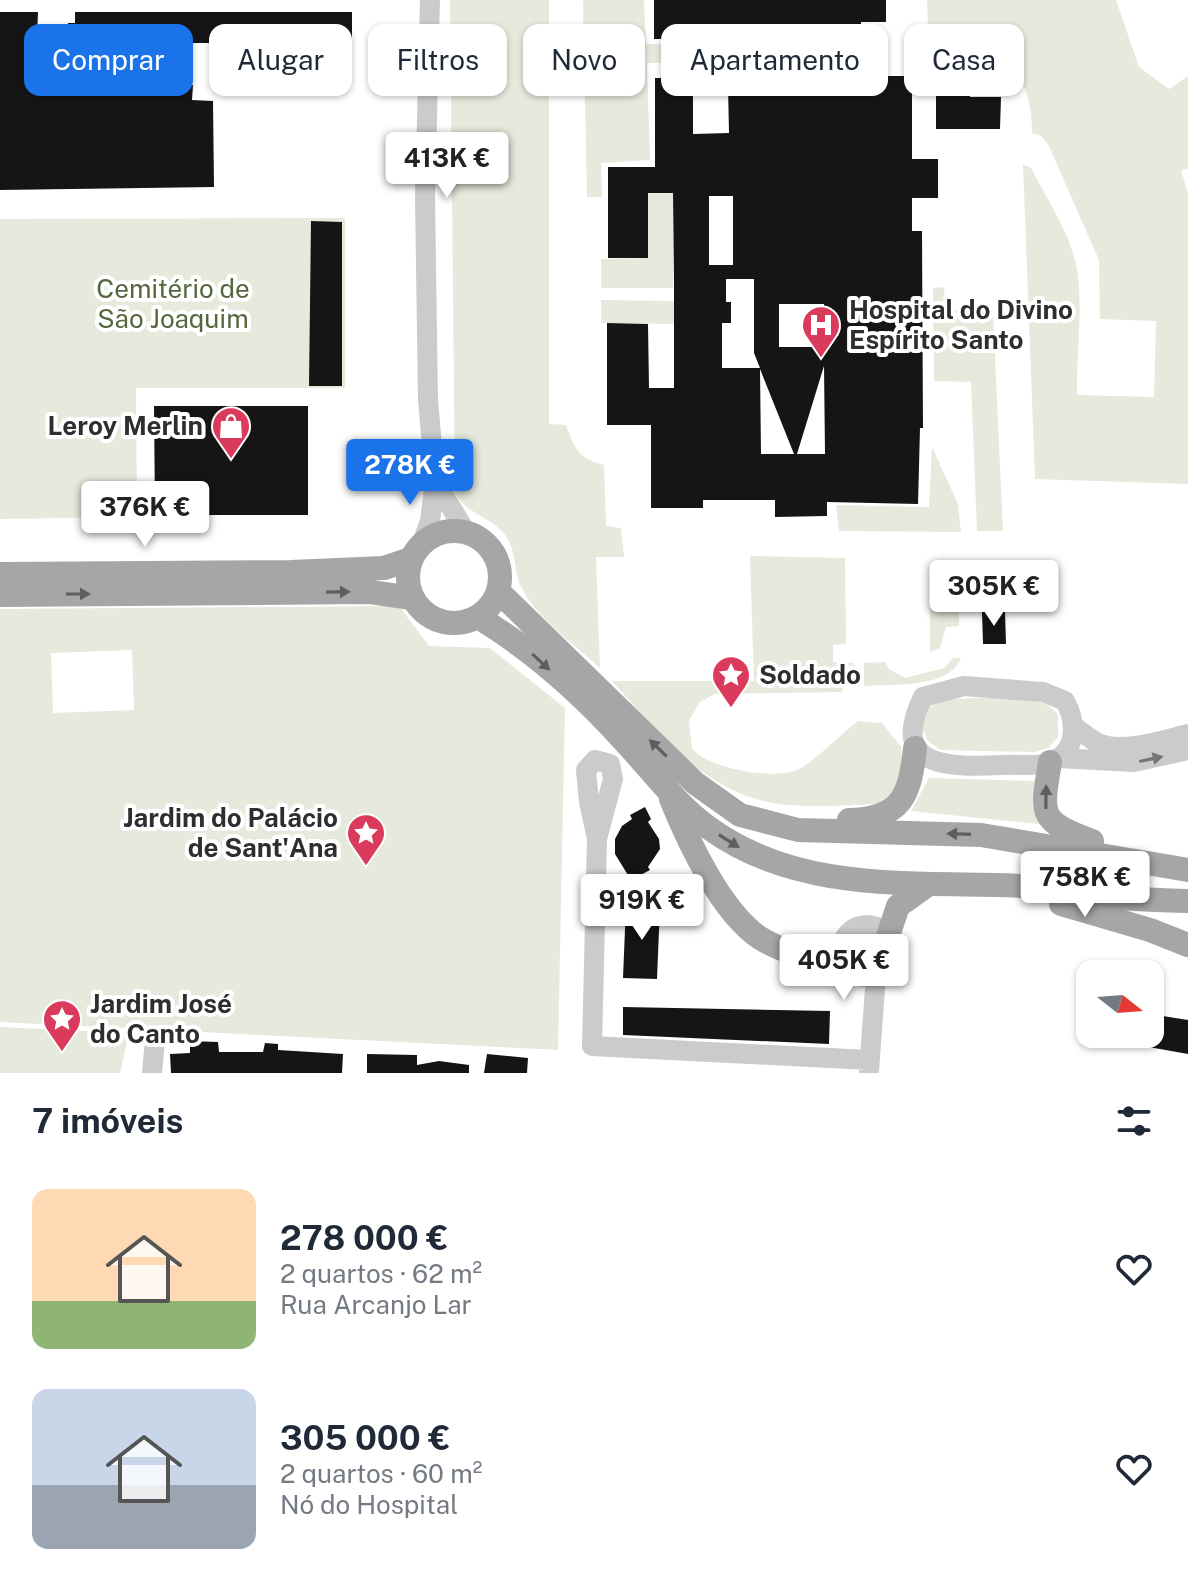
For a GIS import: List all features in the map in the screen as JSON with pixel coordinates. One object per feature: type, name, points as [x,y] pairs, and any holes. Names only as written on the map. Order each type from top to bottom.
[{"type":"main road","points":[[0,574],[291,572],[384,568],[417,551],[435,534],[466,532],[479,538],[498,561],[498,591],[487,610],[464,623],[449,623],[434,619],[421,610],[412,598],[408,585],[417,551]]},
{"type":"main road","points":[[498,591],[695,783],[740,815],[798,830],[981,835],[1188,870]]},
{"type":"main road","points":[[0,595],[370,592],[412,598]]},
{"type":"main road","points":[[478,617],[521,643],[623,739],[667,789],[708,828],[770,861],[795,870],[859,881],[1029,886],[1087,895],[1188,901]]},
{"type":"main road","points":[[740,815],[756,813],[844,820],[886,814],[907,793],[915,748]]},
{"type":"main road","points":[[1054,760],[1044,797],[1048,817],[1060,829],[1141,854],[1147,864]]},
{"type":"main road","points":[[667,789],[682,826],[720,893],[744,924],[776,946],[860,972]]},
{"type":"main road","points":[[888,936],[898,906],[929,884]]},
{"type":"main road","points":[[978,885],[1079,909],[1188,945]]},
{"type":"street","points":[[417,551],[430,521],[435,481],[428,400],[425,198],[430,0]]},
{"type":"street","points":[[435,481],[466,532]]},
{"type":"street","points":[[1054,760],[1066,750],[1073,726],[1065,701],[1051,694],[986,687],[949,688],[923,697],[911,726],[915,748],[927,759],[956,767],[1054,760],[1134,762],[1188,750]]},
{"type":"street","points":[[1073,726],[1100,744],[1133,746],[1188,734]]},
{"type":"street","points":[[597,839],[592,1046],[869,1066],[871,1018],[860,972],[841,949],[850,930],[871,925],[888,936],[892,954],[884,970],[860,972]]},
{"type":"street","points":[[152,1073],[155,1040]]},
{"type":"green space","points":[[450,0],[549,0],[549,24],[523,24],[523,96],[549,96],[549,424],[566,425],[583,456],[604,465],[606,526],[621,528],[624,557],[596,557],[600,668],[547,621],[529,600],[519,582],[506,536],[466,506],[455,493],[451,96],[507,96],[507,24],[450,24]]},
{"type":"green space","points":[[583,0],[644,0],[646,44],[661,44],[661,63],[647,63],[650,160],[601,163],[602,197],[587,197],[585,96],[645,96],[645,24],[583,24]]},
{"type":"green space","points":[[927,0],[1116,0],[1139,67],[1169,89],[1188,76],[1188,169],[1181,170],[1188,194],[1188,484],[1035,479],[1023,164],[1031,168],[1056,215],[1076,264],[1080,313],[1077,395],[1154,397],[1156,321],[1100,319],[1099,260],[1048,144],[1041,136],[1032,133],[1024,87],[1024,24],[928,24]]},
{"type":"green space","points":[[648,193],[673,193],[673,288],[601,288],[601,259],[648,258]]},
{"type":"green space","name":"Cemitério de São Joaquim","points":[[345,218],[345,388],[136,388],[137,517],[0,519],[0,219]]},
{"type":"green space","points":[[944,287],[945,310],[993,312],[1003,531],[977,531],[971,382],[934,381],[933,288]]},
{"type":"green space","points":[[601,300],[674,301],[674,324],[601,323]]},
{"type":"green space","points":[[932,447],[958,504],[961,532],[839,531],[836,505],[929,507]]},
{"type":"green space","points":[[750,556],[845,558],[846,644],[833,645],[833,662],[854,663],[854,685],[843,686],[842,692],[715,694],[700,702],[689,720],[692,748],[712,762],[726,767],[775,774],[799,769],[858,721],[882,723],[901,747],[904,780],[883,804],[778,804],[752,798],[727,787],[685,758],[612,681],[754,681]]},
{"type":"green space","points":[[930,565],[959,565],[959,626],[946,627],[940,648],[930,652]]},
{"type":"green space","points":[[399,606],[429,646],[490,648],[565,708],[558,1050],[0,1022],[0,609]],"holes":[[[132,650],[134,710],[53,713],[51,653]]]},
{"type":"green space","points":[[953,658],[961,658],[955,668],[932,680],[864,686],[864,663],[885,662],[889,669],[905,678],[944,668]]},
{"type":"green space","points":[[1008,698],[1039,702],[1058,715],[1058,737],[1048,748],[1034,752],[940,750],[928,741],[922,728],[929,707],[949,699]]},
{"type":"green space","points":[[929,778],[1035,781],[1034,796],[1047,825],[911,811]]},
{"type":"green space","name":"Jardim José do Canto","points":[[0,1027],[129,1033],[120,1073],[0,1073]]},
{"type":"building","points":[[654,0],[886,0],[886,22],[661,24],[661,39],[654,39]]},
{"type":"building","points":[[0,12],[38,12],[38,24],[24,24],[24,96],[192,96],[192,100],[213,101],[214,187],[0,190]]},
{"type":"building","points":[[75,12],[352,12],[352,24],[209,24],[209,43],[193,43],[193,24],[68,24],[75,23]]},
{"type":"building","points":[[888,76],[904,76],[904,96],[912,96],[912,159],[938,159],[938,198],[912,198],[912,231],[922,231],[923,428],[920,428],[918,504],[827,502],[827,516],[775,517],[775,500],[703,500],[703,508],[651,508],[651,425],[607,425],[607,323],[648,324],[649,388],[674,388],[673,193],[648,193],[648,258],[608,258],[608,167],[655,167],[655,78],[661,78],[661,96],[693,96],[693,134],[729,133],[728,96],[888,96]],"holes":[[[709,196],[733,196],[733,265],[709,265]],[[726,279],[754,279],[754,353],[760,368],[722,368],[722,323],[731,323],[731,302],[726,302]],[[779,304],[824,304],[824,347],[779,347]],[[824,366],[825,454],[797,454]],[[760,369],[794,454],[761,454]]]},
{"type":"building","points":[[936,96],[1001,97],[1000,129],[936,129]]},
{"type":"building","points":[[311,221],[342,222],[342,386],[309,386]]},
{"type":"building","name":"Leroy Merlin","points":[[154,406],[308,406],[308,515],[155,515]]},
{"type":"building","points":[[982,612],[1005,612],[1006,644],[983,644]]},
{"type":"building","points":[[645,807],[651,819],[648,822],[659,839],[660,849],[648,867],[650,870],[631,880],[615,854],[615,839],[622,826],[632,819],[630,815]]},
{"type":"building","points":[[626,905],[660,906],[657,979],[623,978]]},
{"type":"building","points":[[623,1007],[830,1011],[829,1044],[623,1035]]},
{"type":"building","points":[[1164,1016],[1188,1020],[1188,1054],[1154,1048],[1164,1048]]},
{"type":"building","points":[[190,1041],[218,1042],[219,1052],[263,1052],[265,1043],[278,1044],[278,1050],[343,1054],[342,1073],[171,1073],[170,1054],[190,1053]]},
{"type":"building","points":[[367,1054],[417,1055],[417,1065],[439,1061],[469,1065],[469,1073],[367,1073]]},
{"type":"building","points":[[487,1054],[528,1058],[527,1073],[484,1073]]},
{"type":"place","name":"Hospital do Divino Espírito Santo","points":[[821,359]]},
{"type":"place","name":"Leroy Merlin","points":[[231,460]]},
{"type":"place","name":"Soldado","points":[[731,709]]},
{"type":"place","name":"Jardim do Palácio de Sant'Ana","points":[[366,867]]},
{"type":"place","name":"Jardim José do Canto","points":[[62,1053]]}]
